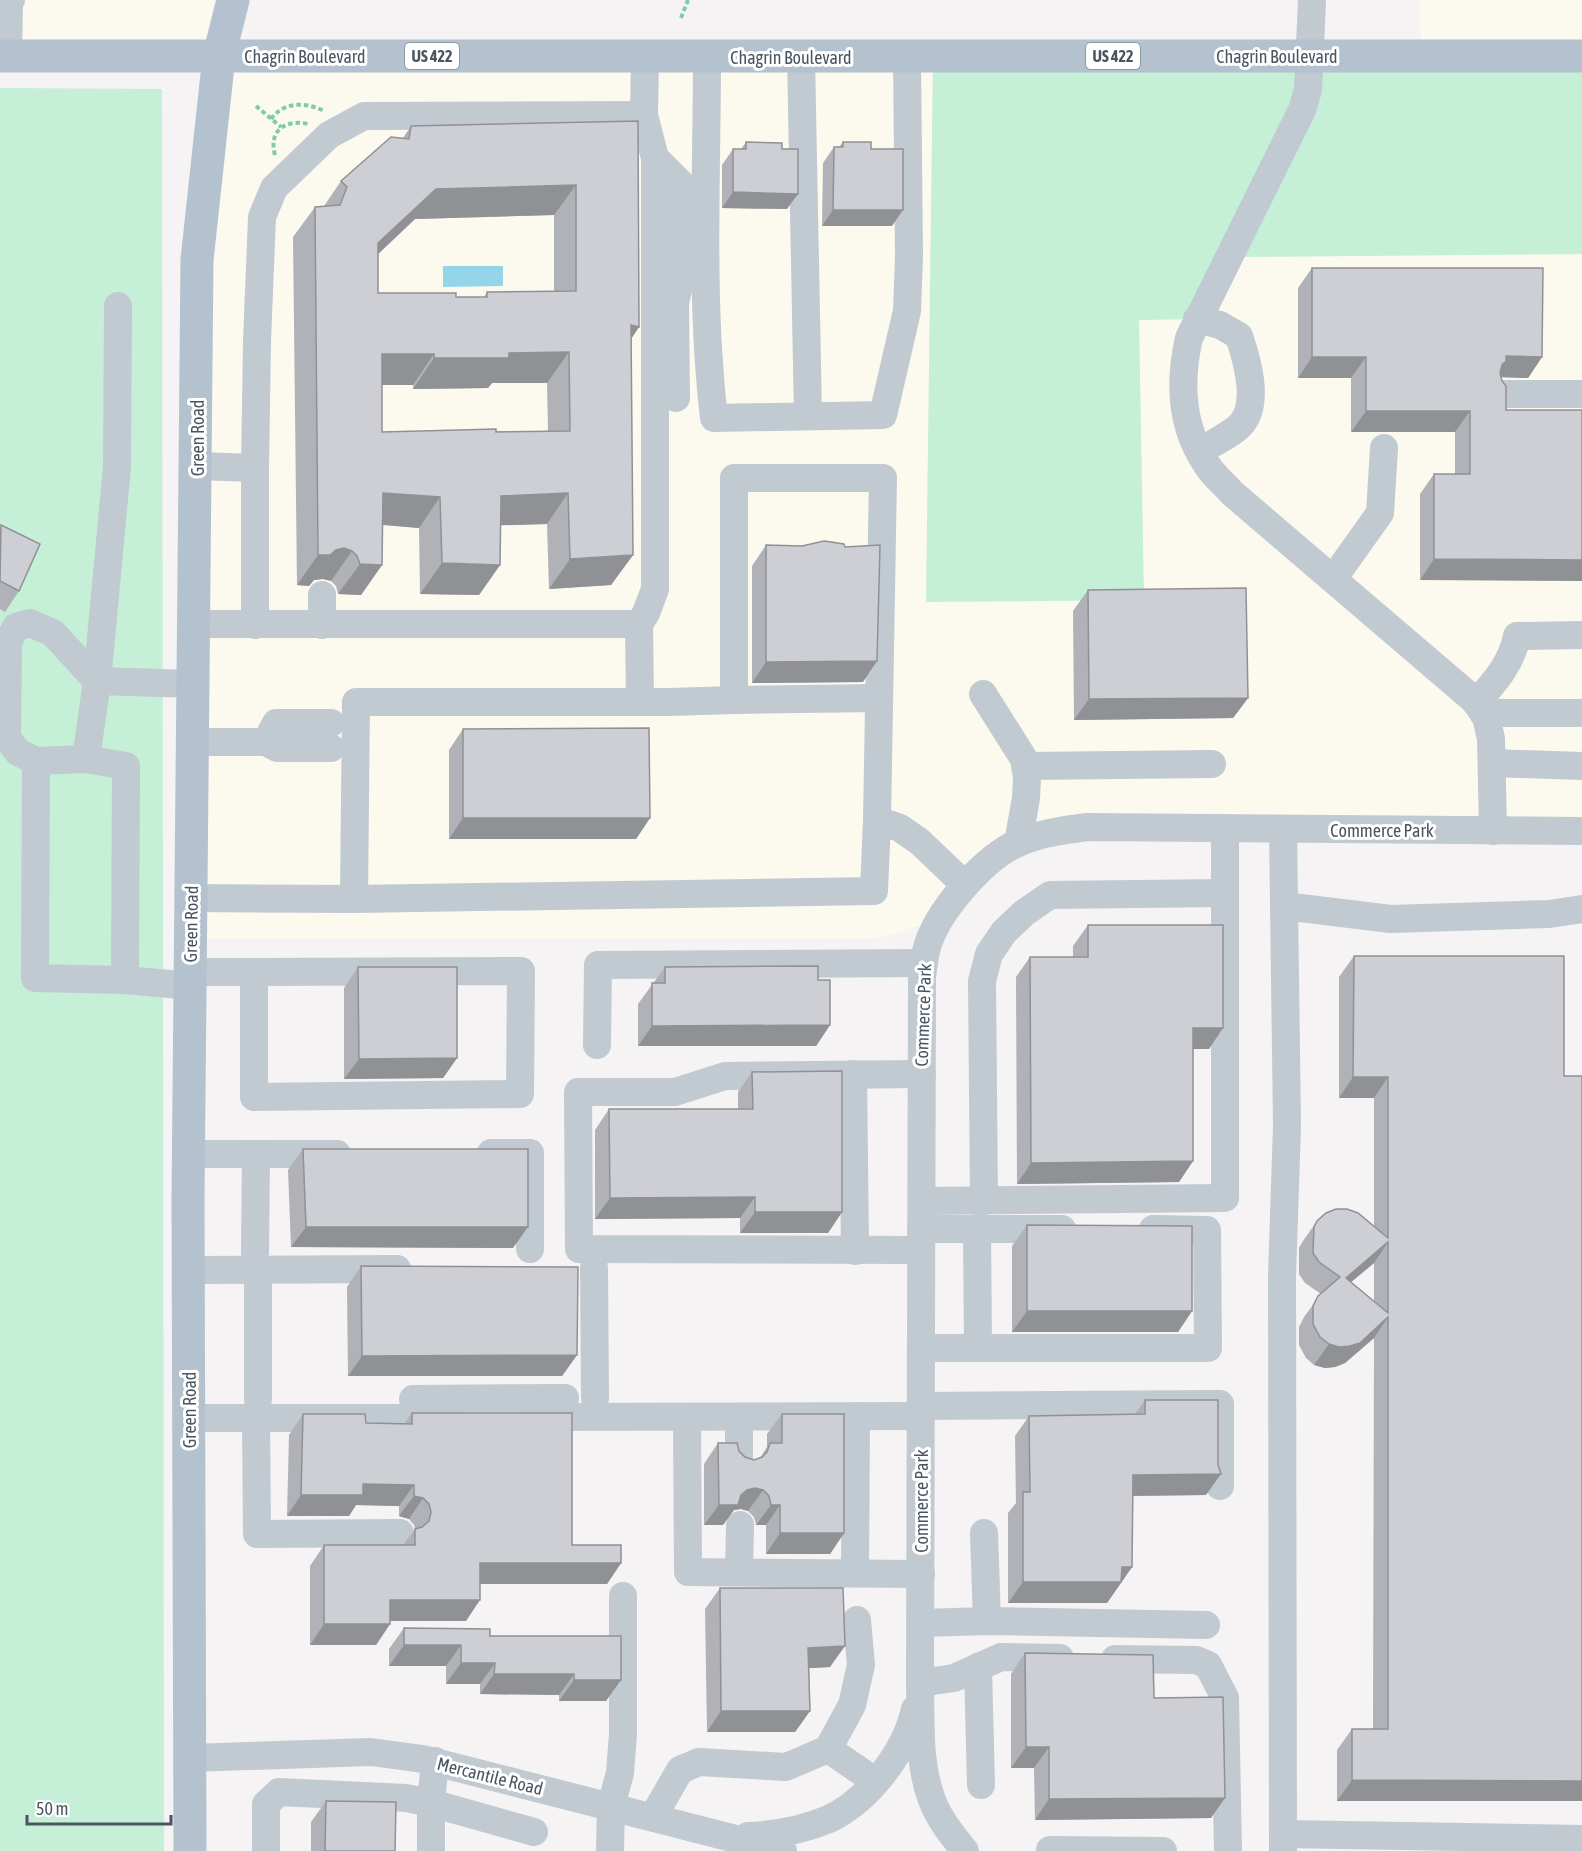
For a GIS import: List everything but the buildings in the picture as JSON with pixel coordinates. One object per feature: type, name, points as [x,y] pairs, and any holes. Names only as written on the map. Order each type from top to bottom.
[{"type":"main road","name":"Green Road","points":[[190,1851],[189,1154],[197,466],[197,260],[219,56],[232,0]]},
{"type":"main road","name":"Chagrin Boulevard","points":[[4,56],[1582,56]]},
{"type":"street","points":[[4,56],[7,1]]},
{"type":"street","points":[[1318,3],[1308,56],[1308,90],[1302,110],[1189,338],[1183,364],[1182,393],[1189,428],[1206,465],[1232,493],[1334,579],[1480,708],[1486,716],[1491,739],[1493,831]]},
{"type":"street","points":[[640,702],[639,624],[655,589],[655,158],[644,115],[645,57]]},
{"type":"street","points":[[707,57],[708,367],[714,418],[883,415],[907,310],[909,119],[907,57]]},
{"type":"street","points":[[801,57],[808,416]]},
{"type":"street","points":[[255,625],[257,340],[262,217],[274,188],[329,135],[364,116],[644,115]]},
{"type":"street","points":[[655,158],[681,183],[680,280],[675,303],[676,398]]},
{"type":"street","points":[[655,252],[675,303]]},
{"type":"street","points":[[86,759],[97,681],[117,467],[118,306]]},
{"type":"street","points":[[1197,320],[1220,325],[1239,336],[1248,366],[1250,404],[1242,423],[1200,451]]},
{"type":"street","points":[[1502,394],[1582,394]]},
{"type":"street","points":[[1334,579],[1380,513],[1384,448]]},
{"type":"street","points":[[197,466],[255,468]]},
{"type":"street","points":[[191,898],[354,899],[873,891],[877,820],[883,478],[734,478],[734,700]]},
{"type":"street","points":[[322,595],[322,625]]},
{"type":"street","points":[[125,980],[126,766],[86,759],[36,761],[18,752],[8,738],[8,642],[16,627],[30,623],[53,633],[97,681],[194,684]]},
{"type":"street","points":[[194,624],[639,624]]},
{"type":"street","points":[[1480,708],[1514,650],[1517,636],[1582,635]]},
{"type":"street","points":[[983,694],[1024,759],[1027,777],[1026,798],[1018,843]]},
{"type":"street","points":[[354,899],[356,702],[640,702],[879,698]]},
{"type":"street","points":[[1480,708],[1582,713]]},
{"type":"street","points":[[193,742],[266,742],[276,723],[331,735]]},
{"type":"street","points":[[36,761],[35,978],[125,980],[191,979],[254,972],[521,971],[520,1094],[254,1097],[254,972]]},
{"type":"street","points":[[1492,763],[1582,766]]},
{"type":"street","points":[[1025,766],[1212,764]]},
{"type":"street","points":[[877,820],[900,828],[920,842],[965,885]]},
{"type":"street","name":"Commerce Park","points":[[965,1851],[948,1831],[932,1799],[923,1759],[920,1683],[922,978],[926,949],[940,919],[965,885],[993,858],[1018,843],[1054,831],[1087,827],[1582,831]]},
{"type":"street","points":[[554,1262],[855,1251],[921,1236],[980,1215],[1225,1198],[1225,829]]},
{"type":"street","points":[[1283,829],[1287,1125],[1282,1276],[1283,1842],[1582,1839]]},
{"type":"street","points":[[978,1348],[982,981],[989,954],[1004,932],[1024,913],[1050,895],[1224,893]]},
{"type":"street","points":[[1284,906],[1391,919],[1548,914],[1582,909]]},
{"type":"street","points":[[597,1045],[598,965],[924,963]]},
{"type":"street","points":[[853,1074],[855,1251]]},
{"type":"street","points":[[554,1262],[579,1092],[675,1092],[725,1076],[922,1074]]},
{"type":"street","points":[[189,1154],[363,1153]]},
{"type":"street","points":[[471,1153],[531,1153],[554,1262],[595,1398]]},
{"type":"street","points":[[256,1154],[257,1534],[400,1533]]},
{"type":"street","points":[[980,1215],[1092,1229]]},
{"type":"street","points":[[921,1348],[1208,1348],[1207,1230],[1127,1229]]},
{"type":"street","points":[[554,1262],[921,1236]]},
{"type":"street","points":[[189,1270],[256,1261],[420,1269]]},
{"type":"street","points":[[257,1409],[595,1398],[921,1406],[1220,1404],[1220,1486]]},
{"type":"street","points":[[189,1409],[739,1417],[856,1416],[921,1406]]},
{"type":"street","points":[[855,1573],[856,1416]]},
{"type":"street","points":[[687,1417],[688,1572],[921,1574]]},
{"type":"street","points":[[739,1417],[739,1464]]},
{"type":"street","points":[[739,1572],[740,1525]]},
{"type":"street","points":[[984,1533],[987,1621]]},
{"type":"street","points":[[610,1851],[611,1806],[620,1773],[623,1734],[623,1596]]},
{"type":"street","points":[[653,1817],[680,1770],[699,1762],[786,1767],[828,1749],[852,1705],[861,1665],[857,1620]]},
{"type":"street","points":[[920,1623],[987,1621],[1206,1625]]},
{"type":"street","points":[[920,1683],[954,1678],[1001,1657],[1196,1660],[1208,1665],[1225,1698],[1228,1851]]},
{"type":"street","points":[[978,1667],[981,1785]]},
{"type":"street","name":"Commerce Park","points":[[725,1836],[771,1835],[801,1829],[831,1818],[859,1798],[902,1746],[913,1718],[920,1683]]},
{"type":"street","points":[[828,1749],[875,1781]]},
{"type":"street","name":"Mercantile Road","points":[[190,1758],[371,1752],[435,1761],[783,1851]]},
{"type":"street","points":[[430,1851],[435,1761]]},
{"type":"street","points":[[266,1851],[266,1804],[279,1792],[406,1798],[431,1803],[534,1841],[535,1787]]},
{"type":"street","points":[[1050,1850],[1163,1851]]},
{"type":"path","points":[[681,18],[688,0]]},
{"type":"path","points":[[272,119],[278,109],[290,105],[312,106],[331,117]]},
{"type":"path","points":[[256,106],[281,127]]},
{"type":"path","points":[[276,158],[273,147],[275,136],[281,127],[297,122],[314,125]]},
{"type":"shaded area","points":[[0,0],[232,0],[219,55],[933,57],[926,602],[1144,600],[1139,319],[1229,257],[1582,254],[1582,831],[1493,831],[1019,843],[940,919],[876,939],[191,939],[219,56],[0,56]]},
{"type":"shaded area","points":[[1420,0],[1582,0],[1582,56],[1421,56]]},
{"type":"green space","points":[[1582,56],[1582,254],[1229,257],[1197,319],[1139,320],[1144,600],[926,602],[933,57]]},
{"type":"green space","points":[[0,88],[162,89],[164,1851],[0,1851]]},
{"type":"water","points":[[443,266],[503,266],[503,286],[443,287]]}]
